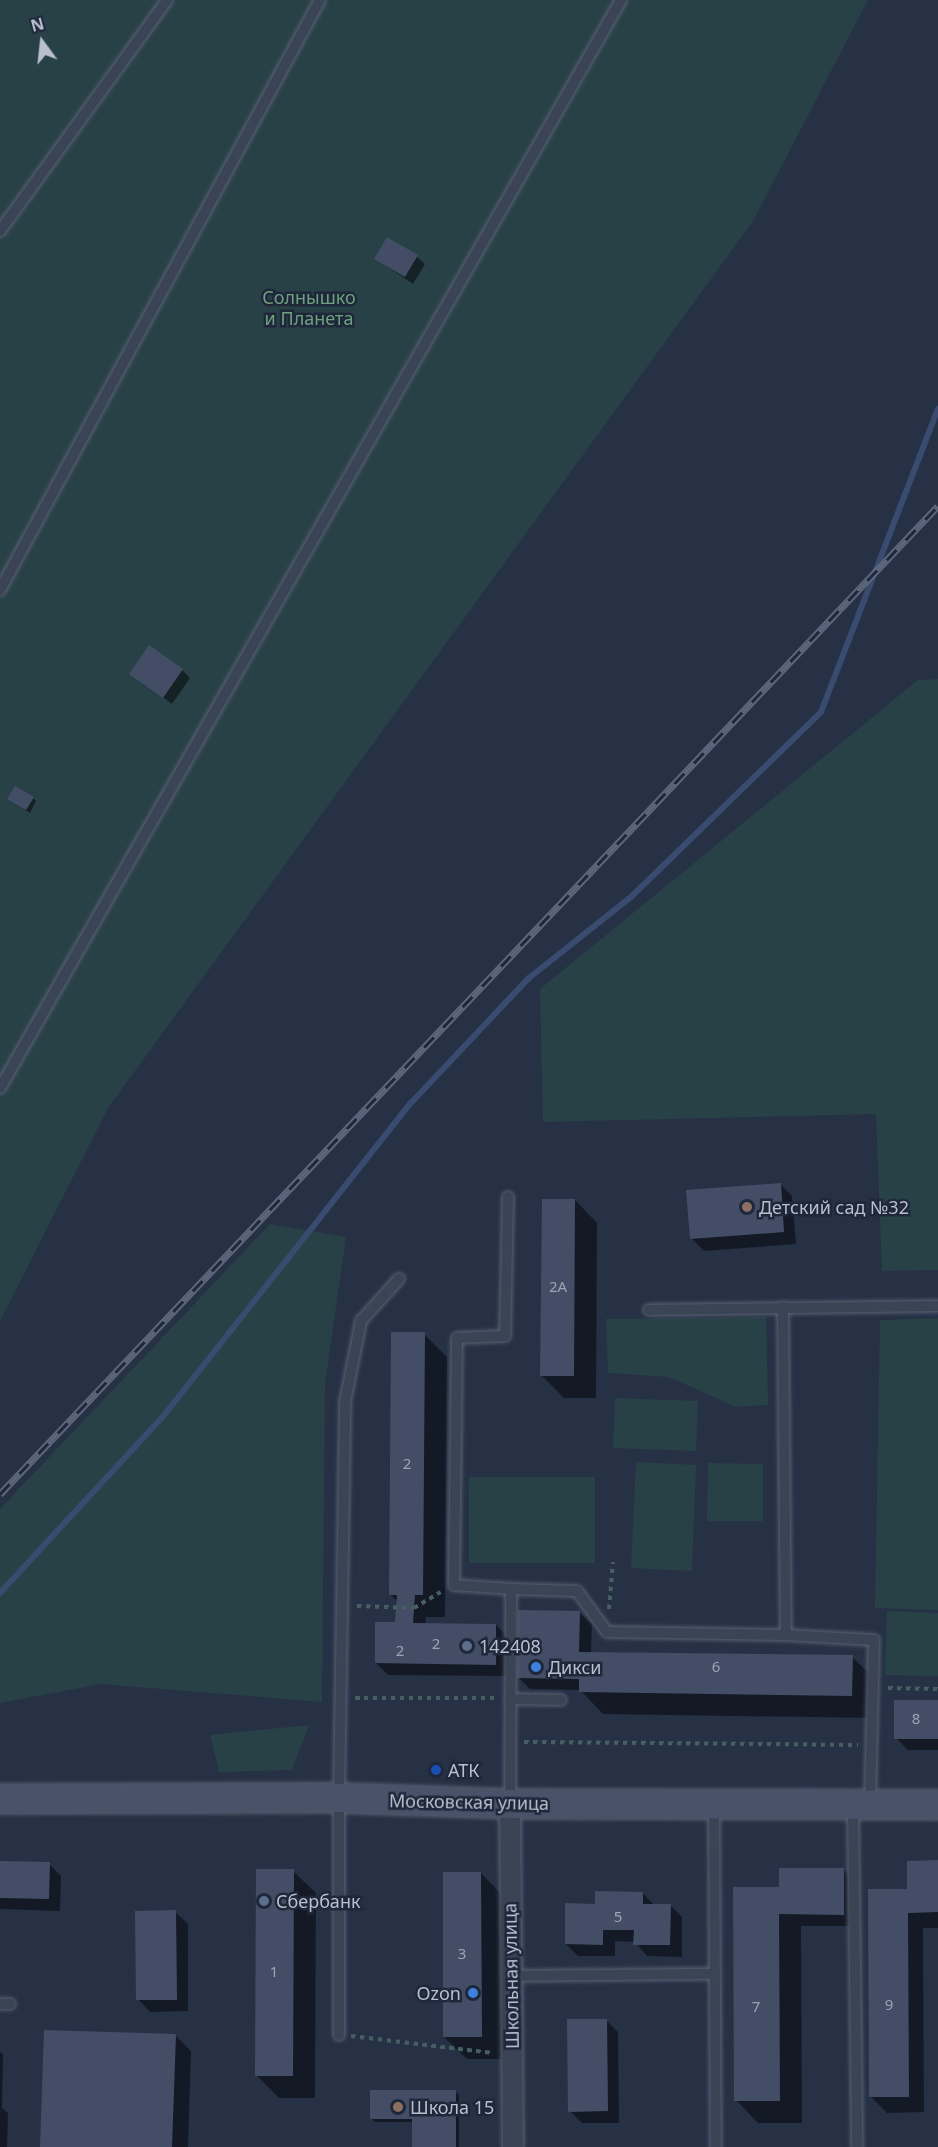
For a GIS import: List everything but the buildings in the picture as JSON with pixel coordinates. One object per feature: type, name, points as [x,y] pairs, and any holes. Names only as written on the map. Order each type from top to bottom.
[{"type":"street","name":"Московская улица","points":[[0,1799],[339,1798],[510,1804],[938,1805]]},
{"type":"street","name":"Школьная улица","points":[[510,1804],[513,2147]]},
{"type":"lane","points":[[0,231],[167,0]]},
{"type":"lane","points":[[0,590],[320,0]]},
{"type":"lane","points":[[0,1088],[621,0]]},
{"type":"lane","points":[[508,1197],[505,1336],[457,1338],[454,1585],[577,1591],[607,1632],[786,1635],[874,1640],[871,1745],[861,1804],[857,2147]]},
{"type":"lane","points":[[339,2035],[339,1798],[345,1402],[361,1321],[399,1279]]},
{"type":"lane","points":[[649,1310],[938,1306]]},
{"type":"lane","points":[[783,1307],[786,1635]]},
{"type":"lane","points":[[510,1804],[511,1588]]},
{"type":"lane","points":[[510,1699],[561,1700]]},
{"type":"lane","points":[[714,1804],[713,1974],[716,2147]]},
{"type":"lane","points":[[512,1976],[713,1974]]},
{"type":"path","points":[[607,1632],[613,1562]]},
{"type":"path","points":[[342,1606],[414,1608],[454,1585]]},
{"type":"path","points":[[873,1688],[938,1689]]},
{"type":"path","points":[[340,1698],[510,1699]]},
{"type":"path","points":[[510,1742],[871,1745]]},
{"type":"path","points":[[339,2035],[512,2056]]},
{"type":"green space","name":"Солнышко и Планета","points":[[0,0],[868,0],[753,221],[108,1108],[0,1321]]},
{"type":"green space","points":[[938,679],[938,1270],[882,1271],[876,1114],[543,1122],[540,989],[918,680]]},
{"type":"green space","points":[[270,1224],[346,1237],[325,1384],[322,1702],[101,1684],[0,1703],[0,1509]]},
{"type":"green space","points":[[766,1317],[768,1405],[736,1407],[669,1377],[608,1373],[606,1319]]},
{"type":"green space","points":[[938,1318],[938,1610],[875,1608],[880,1320]]},
{"type":"green space","points":[[615,1398],[698,1401],[696,1451],[613,1448]]},
{"type":"green space","points":[[636,1462],[696,1465],[692,1571],[631,1568]]},
{"type":"green space","points":[[708,1463],[763,1464],[763,1521],[707,1521]]},
{"type":"green space","points":[[469,1477],[595,1477],[595,1563],[469,1563]]},
{"type":"green space","points":[[887,1611],[938,1613],[938,1676],[885,1675]]},
{"type":"green space","points":[[309,1725],[292,1770],[219,1772],[210,1735]]},
{"type":"waterway","points":[[0,1593],[165,1414],[411,1103],[529,978],[632,896],[821,712],[938,409]]},
{"type":"railway","points":[[0,1494],[938,506]]},
{"type":"place","name":"Детский сад №32","points":[[747,1207]]},
{"type":"place","name":"142408","points":[[467,1646]]},
{"type":"place","name":"Дикси","points":[[536,1667]]},
{"type":"place","name":"АТК","points":[[436,1770]]},
{"type":"place","name":"Сбербанк","points":[[264,1901]]},
{"type":"place","name":"Ozon","points":[[473,1993]]},
{"type":"place","name":"Школа 15","points":[[398,2107]]}]
